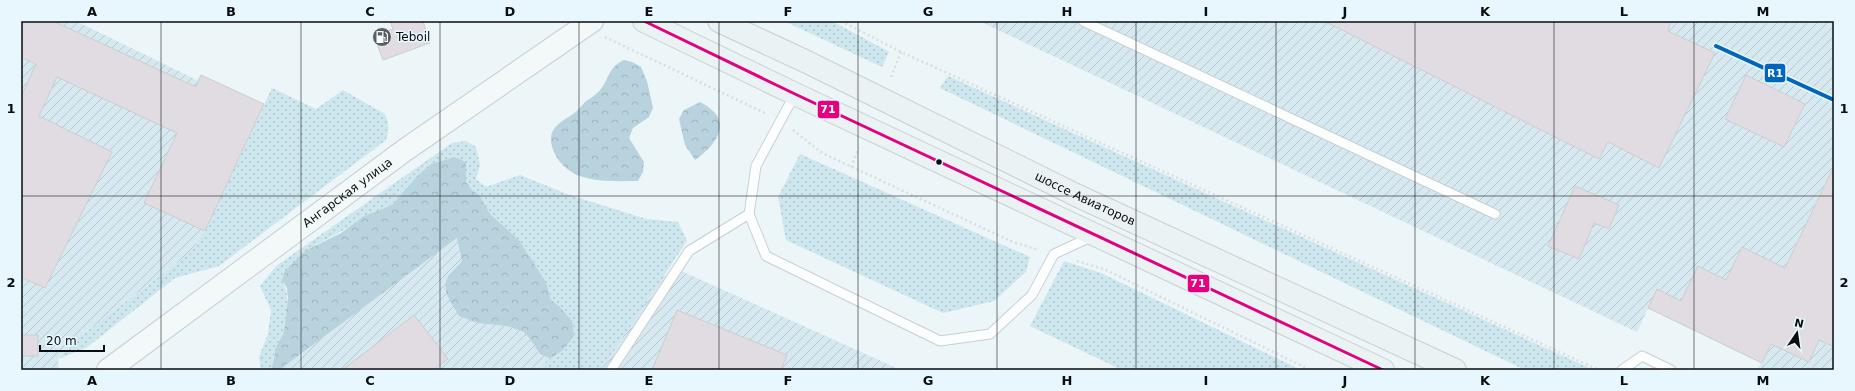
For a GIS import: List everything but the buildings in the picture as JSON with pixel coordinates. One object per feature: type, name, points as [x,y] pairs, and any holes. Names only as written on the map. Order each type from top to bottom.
[{"type":"main road","points":[[644,21],[795,94],[1383,370]]},
{"type":"main road","name":"шоссе Авиаторов","points":[[719,21],[821,69],[1078,196],[1455,370]]},
{"type":"main road","name":"Ангарская улица","points":[[108,370],[406,150],[587,24]]},
{"type":"lane","points":[[1087,22],[1494,214]]},
{"type":"lane","points":[[795,94],[756,166],[749,214],[766,256],[940,341],[990,334],[1032,295],[1054,254],[1096,235]]},
{"type":"lane","points":[[611,370],[689,251],[749,214]]},
{"type":"lane","points":[[1622,370],[1642,356],[1671,370]]},
{"type":"path","points":[[841,21],[901,52],[1599,370]]},
{"type":"path","points":[[587,24],[781,121],[822,153],[1013,242],[1104,269],[1310,370]]},
{"type":"path","points":[[891,77],[901,52]]},
{"type":"shaded area","points":[[21,21],[76,21],[197,80],[201,75],[264,104],[205,231],[190,253],[77,339],[58,358],[59,370],[21,370]]},
{"type":"shaded area","points":[[784,21],[832,21],[889,52],[882,67]]},
{"type":"shaded area","points":[[979,21],[1834,21],[1834,370],[1757,370],[1761,363],[1648,308],[1637,332]]},
{"type":"shaded area","points":[[948,76],[1594,370],[1525,370],[940,88]]},
{"type":"shaded area","points":[[272,88],[316,109],[343,90],[385,114],[388,127],[386,140],[219,266],[175,278],[86,348],[58,359],[77,339],[190,253],[205,231]]},
{"type":"shaded area","points":[[466,141],[476,147],[480,165],[476,179],[486,187],[520,175],[567,194],[646,219],[678,222],[687,241],[601,370],[540,370],[549,358],[558,355],[559,306],[551,300],[546,282],[519,240],[490,214],[480,196],[472,190],[466,182],[466,163],[451,158],[431,164],[417,176],[392,205],[364,216],[349,227],[314,246],[282,280],[285,286],[288,307],[286,322],[275,349],[271,370],[261,370],[259,357],[268,334],[271,310],[260,286],[276,266],[452,143]]},
{"type":"shaded area","points":[[800,154],[1030,257],[1026,272],[994,301],[943,313],[786,240],[778,197]]},
{"type":"shaded area","points":[[457,238],[561,333],[677,269],[901,370],[275,370]]},
{"type":"shaded area","points":[[1064,261],[1101,273],[1301,370],[1122,370],[1030,326]]},
{"type":"green space","points":[[624,60],[641,67],[647,81],[653,108],[649,117],[633,128],[629,138],[644,162],[643,172],[638,181],[602,181],[579,176],[561,163],[554,152],[551,140],[552,132],[558,124],[575,113],[586,101],[600,90],[610,72]]},
{"type":"green space","points":[[700,102],[711,109],[717,116],[720,123],[716,139],[704,153],[695,160],[685,145],[679,119],[684,110]]},
{"type":"green space","points":[[451,158],[460,159],[466,163],[466,182],[472,190],[480,196],[490,214],[519,240],[546,282],[551,300],[559,306],[572,321],[574,335],[566,346],[557,354],[549,358],[540,354],[524,332],[507,326],[478,323],[459,316],[450,301],[445,285],[449,275],[462,261],[457,238],[279,370],[271,370],[275,349],[283,334],[285,325],[288,298],[287,288],[282,280],[285,271],[305,251],[341,233],[364,216],[392,205],[417,176],[431,164]]},
{"type":"transit line","name":"71","points":[[644,21],[795,94],[1383,370]]},
{"type":"transit line","name":"R1","points":[[1716,46],[1834,100]]},
{"type":"place","name":"Teboil","points":[[382,37]]}]
